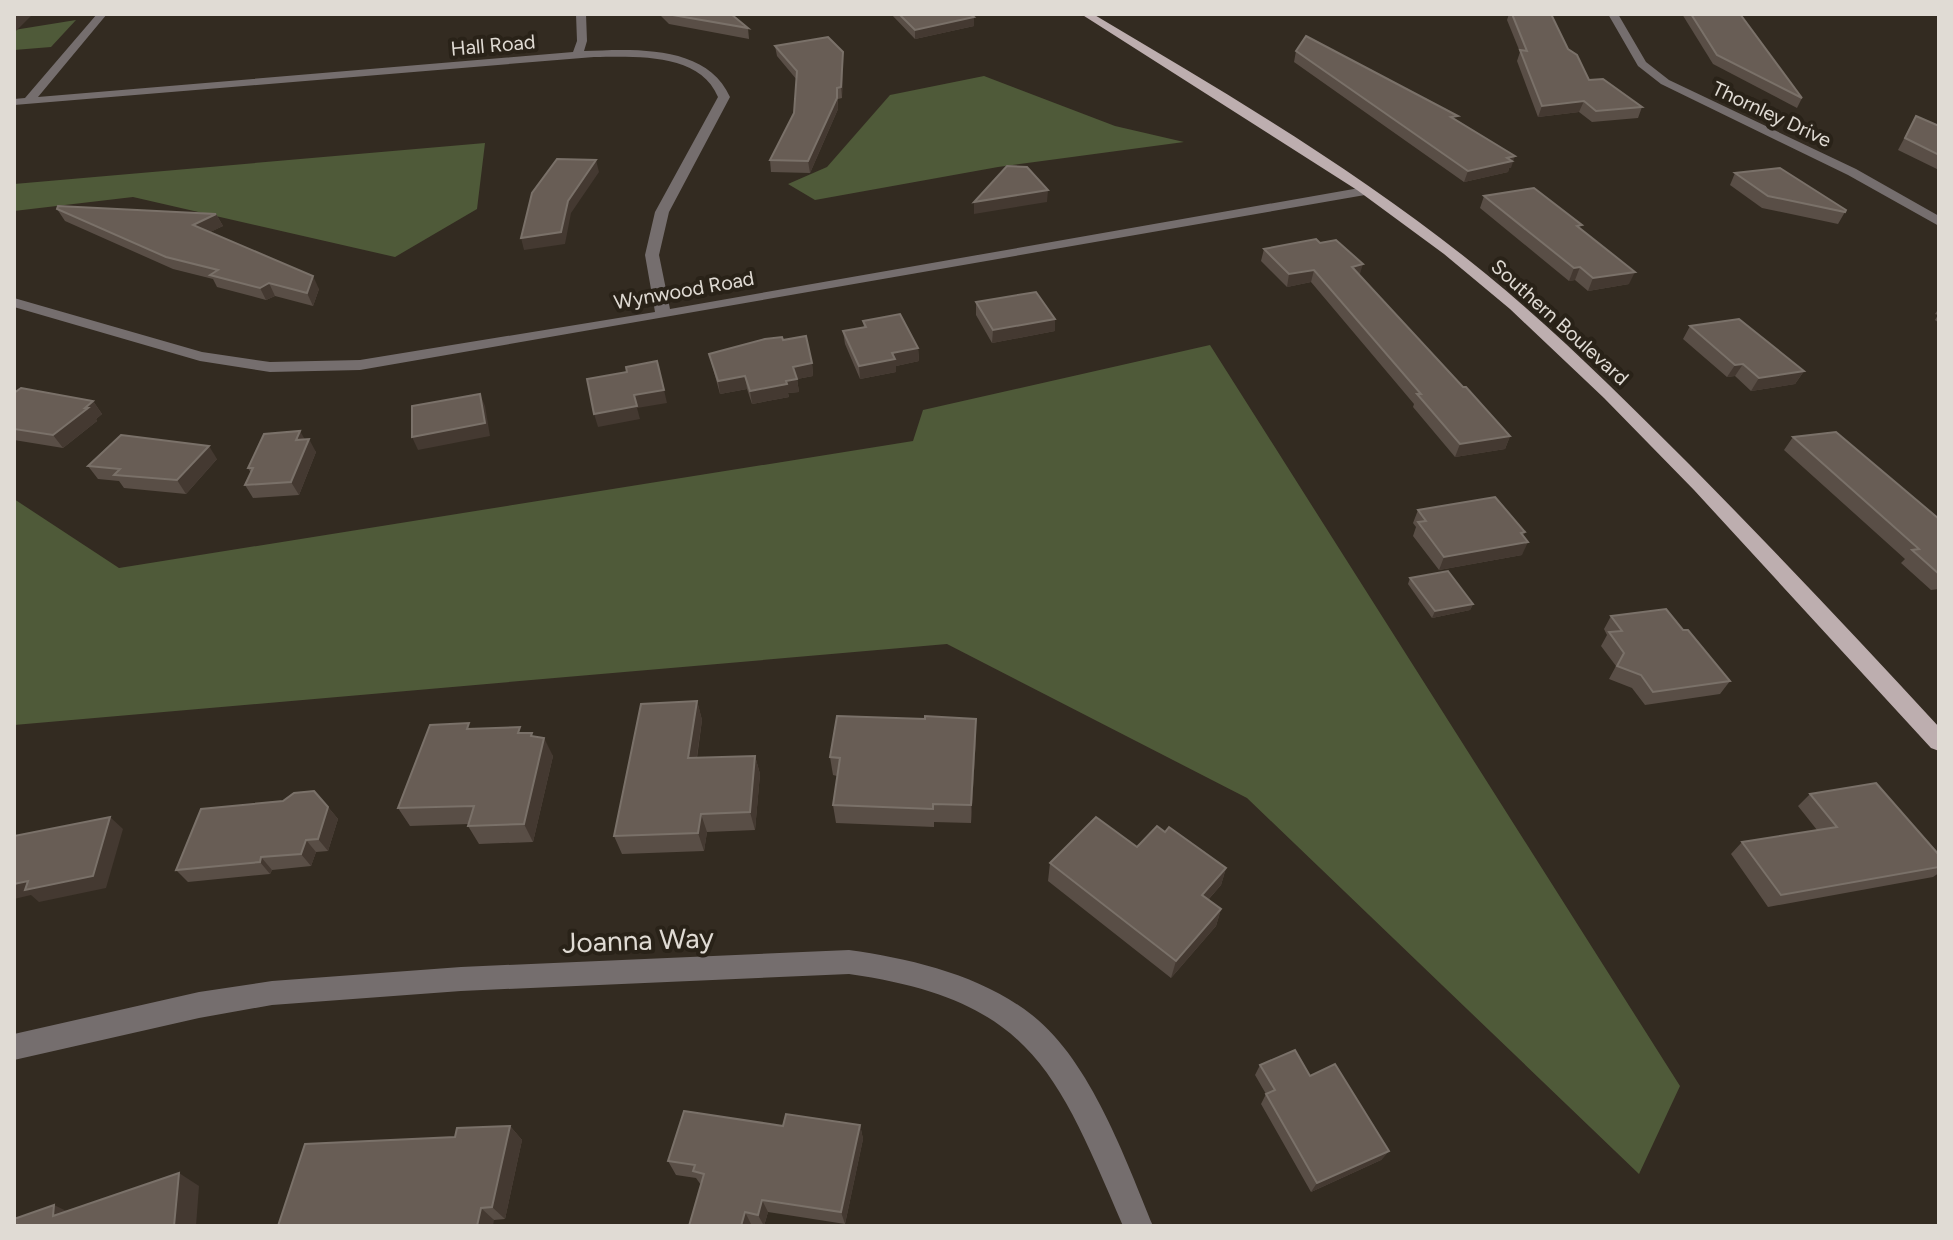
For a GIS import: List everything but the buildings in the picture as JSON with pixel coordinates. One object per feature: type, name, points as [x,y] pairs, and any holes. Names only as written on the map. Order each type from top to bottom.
[{"type":"main road","name":"Southern Boulevard","points":[[1086,14],[1267,124],[1448,250],[1589,372],[1939,742]]},
{"type":"street","points":[[28,101],[102,14]]},
{"type":"street","points":[[577,55],[582,41],[584,20],[581,14]]},
{"type":"street","name":"Thornley Drive","points":[[1613,14],[1642,64],[1665,82],[1852,172],[1939,222]]},
{"type":"street","name":"Hall Road","points":[[14,102],[577,55],[649,55],[683,61],[706,72],[723,88],[724,97],[720,109],[672,187],[656,233],[652,255],[663,314]]},
{"type":"street","name":"Wynwood Road","points":[[14,302],[200,356],[270,367],[360,365],[1365,191]]},
{"type":"street","name":"Joanna Way","points":[[14,1047],[199,1005],[272,993],[461,979],[849,962],[887,966],[926,977],[1004,1010],[1040,1040],[1072,1085],[1138,1226]]},
{"type":"green space","points":[[76,20],[51,47],[14,50],[14,30]]},
{"type":"green space","points":[[984,76],[1115,126],[1184,142],[998,167],[815,200],[788,184],[827,167],[890,95]]},
{"type":"green space","points":[[485,143],[477,209],[395,257],[133,197],[14,211],[14,184]]},
{"type":"green space","points":[[1210,345],[1680,1086],[1639,1174],[1247,798],[947,644],[14,725],[14,499],[119,568],[913,441],[923,410]]}]
